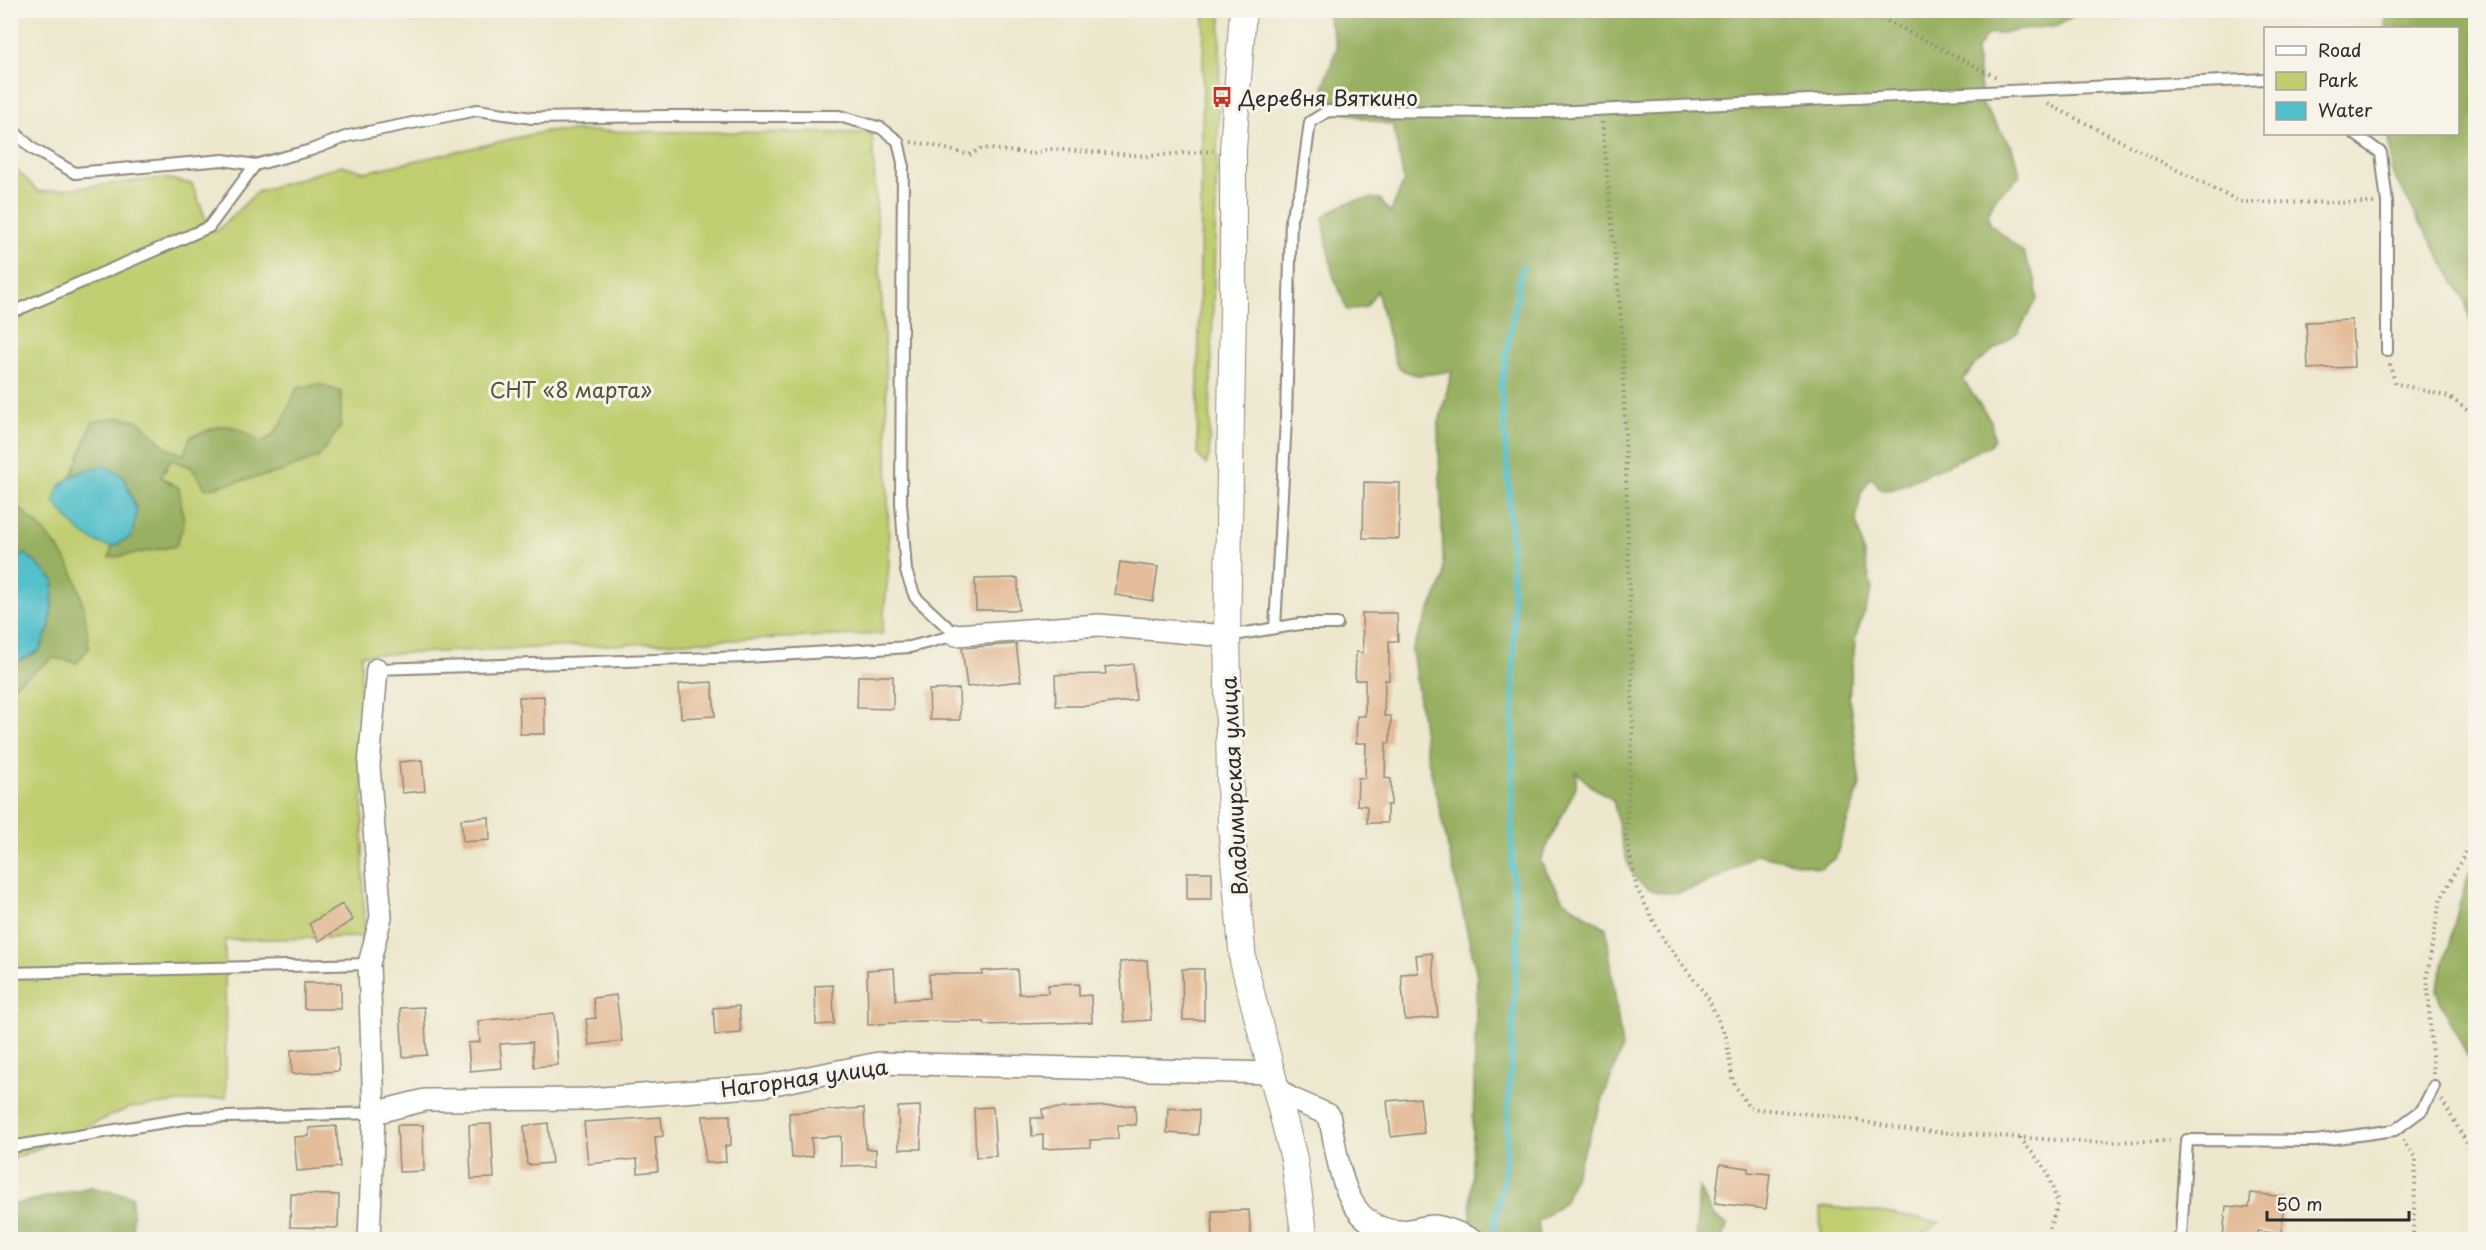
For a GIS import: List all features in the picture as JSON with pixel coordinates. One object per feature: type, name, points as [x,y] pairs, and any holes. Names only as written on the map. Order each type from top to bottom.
[{"type":"street","name":"Владимирская улица","points":[[1243,10],[1233,150],[1227,636],[1231,824],[1243,961],[1294,1159],[1305,1239]]},
{"type":"street","points":[[956,635],[1099,625],[1227,636]]},
{"type":"street","points":[[369,1239],[374,1113],[369,964],[381,917],[369,766],[377,669]]},
{"type":"street","name":"Нагорная улица","points":[[374,1113],[425,1100],[588,1099],[764,1086],[879,1063],[1274,1080]]},
{"type":"street","points":[[1274,1080],[1290,1098],[1329,1115],[1347,1194],[1360,1215],[1373,1226],[1398,1231],[1436,1226],[1474,1239]]},
{"type":"lane","points":[[1275,628],[1286,419],[1291,218],[1301,189],[1310,122],[1328,111],[1551,112],[2264,80]]},
{"type":"lane","points":[[10,128],[33,149],[75,173],[213,160],[255,165],[311,150],[348,136],[477,110],[531,118],[839,116],[881,128],[898,141],[903,164],[901,502],[906,572],[915,597],[956,635]]},
{"type":"lane","points":[[2356,135],[2381,153],[2387,203],[2387,351]]},
{"type":"lane","points":[[10,313],[210,227],[255,165]]},
{"type":"lane","points":[[1227,636],[1300,624],[1337,624]]},
{"type":"lane","points":[[377,669],[746,657],[910,647],[956,635]]},
{"type":"lane","points":[[10,974],[369,964]]},
{"type":"lane","points":[[2175,1239],[2181,1236],[2187,1140],[2315,1141],[2395,1130],[2422,1110],[2434,1086]]},
{"type":"lane","points":[[10,1147],[190,1118],[374,1113]]},
{"type":"path","points":[[1866,10],[2240,202],[2387,203]]},
{"type":"path","points":[[1601,110],[1622,328],[1633,723],[1626,836],[1637,889],[1663,939],[1708,998],[1726,1037],[1733,1082],[1749,1108],[1839,1117],[1907,1130],[2087,1142],[2187,1140]]},
{"type":"path","points":[[898,141],[927,144],[969,155],[983,148],[1033,154],[1048,149],[1148,156],[1233,150]]},
{"type":"path","points":[[2387,351],[2395,383],[2449,398],[2470,412],[2475,430]]},
{"type":"path","points":[[2475,832],[2440,902],[2427,975],[2434,1086],[2464,1138],[2475,1173]]},
{"type":"path","points":[[2395,1130],[2416,1159],[2413,1239]]},
{"type":"path","points":[[2020,1138],[2046,1169],[2058,1204],[2045,1239]]},
{"type":"green space","points":[[1204,11],[1221,11],[1209,455],[1206,465],[1197,454]]},
{"type":"green space","points":[[1326,11],[2082,11],[2058,25],[1987,35],[1976,50],[1983,106],[2011,145],[2020,176],[1996,197],[1988,215],[1990,224],[2023,252],[2036,282],[2037,300],[2018,332],[1974,365],[1963,380],[1991,421],[1994,439],[1989,446],[1894,489],[1882,490],[1871,477],[1861,493],[1856,520],[1872,590],[1856,635],[1849,695],[1860,785],[1835,859],[1820,868],[1756,854],[1727,873],[1692,889],[1675,893],[1658,892],[1643,885],[1628,865],[1613,800],[1591,786],[1576,772],[1576,787],[1540,861],[1563,900],[1606,928],[1622,1048],[1565,1201],[1538,1222],[1540,1239],[1470,1239],[1477,975],[1426,750],[1412,650],[1444,578],[1438,427],[1452,371],[1415,375],[1402,370],[1396,364],[1377,291],[1366,307],[1347,310],[1332,272],[1323,218],[1342,205],[1373,198],[1380,199],[1390,213],[1404,181],[1393,125],[1362,118],[1342,110],[1334,104],[1323,87],[1337,47]]},
{"type":"green space","points":[[2386,11],[2475,11],[2475,338],[2465,301],[2392,173],[2389,135],[2459,135],[2459,27],[2385,27]]},
{"type":"green space","name":"СНТ «8 марта»","points":[[547,131],[872,133],[886,372],[889,564],[882,634],[361,655],[364,937],[225,940],[226,1097],[129,1108],[11,1160],[10,163],[39,192],[164,178],[192,184],[209,227],[216,232],[257,192],[342,165],[365,172]]},
{"type":"green space","points":[[319,384],[341,392],[341,426],[319,457],[280,472],[206,489],[191,467],[171,460],[161,477],[179,488],[184,523],[176,546],[109,558],[112,547],[132,536],[104,465],[72,475],[93,422],[118,417],[139,421],[167,448],[184,455],[190,437],[220,427],[226,426],[240,430],[260,442],[267,439],[283,420],[297,388]]},
{"type":"green space","points":[[20,508],[53,542],[74,575],[83,605],[89,648],[77,663],[54,658],[11,687],[11,665],[39,651],[50,626],[53,580],[26,554],[11,560],[11,521]]},
{"type":"green space","points":[[2475,856],[2475,1072],[2436,992]]},
{"type":"green space","points":[[91,1187],[132,1196],[133,1239],[11,1239],[11,1205]]},
{"type":"green space","points":[[1699,1187],[1713,1215],[1727,1225],[1723,1239],[1696,1239]]},
{"type":"green space","points":[[1820,1208],[1886,1213],[1940,1223],[1914,1239],[1821,1239]]},
{"type":"water","points":[[104,465],[124,477],[137,511],[132,536],[112,547],[86,536],[54,501],[56,493],[66,480],[80,472]]},
{"type":"water","points":[[26,554],[54,580],[50,626],[39,651],[11,665],[11,560]]},
{"type":"building","points":[[2352,320],[2354,367],[2308,369],[2306,322]]},
{"type":"building","points":[[1364,482],[1400,483],[1399,539],[1363,538]]},
{"type":"building","points":[[1120,562],[1158,567],[1153,601],[1115,595]]},
{"type":"building","points":[[1018,578],[1019,610],[976,610],[975,579]]},
{"type":"building","points":[[1362,613],[1397,613],[1398,641],[1389,641],[1389,680],[1385,680],[1384,716],[1391,716],[1390,743],[1386,743],[1385,778],[1391,779],[1391,805],[1387,805],[1387,823],[1367,823],[1367,806],[1357,805],[1358,778],[1365,778],[1366,743],[1356,743],[1357,716],[1365,716],[1365,680],[1355,680],[1356,652],[1363,653]]},
{"type":"building","points":[[1016,644],[1021,681],[967,687],[962,648]]},
{"type":"building","points":[[1133,664],[1136,700],[1087,706],[1056,706],[1055,675],[1106,674],[1105,667]]},
{"type":"building","points":[[858,676],[893,676],[893,709],[857,708]]},
{"type":"building","points":[[712,682],[715,716],[681,718],[679,684]]},
{"type":"building","points":[[959,689],[960,720],[930,720],[929,690]]},
{"type":"building","points":[[544,696],[545,734],[520,734],[519,697]]},
{"type":"building","points":[[422,760],[425,791],[402,793],[399,762]]},
{"type":"building","points":[[489,817],[490,840],[463,842],[461,819]]},
{"type":"building","points":[[1187,872],[1212,872],[1212,899],[1187,899]]},
{"type":"building","points":[[342,904],[353,920],[319,941],[309,924]]},
{"type":"building","points":[[1432,953],[1438,1017],[1405,1020],[1401,974],[1418,973],[1416,955]]},
{"type":"building","points":[[1147,960],[1151,1020],[1124,1022],[1120,962]]},
{"type":"building","points":[[894,968],[896,1000],[929,998],[929,974],[982,974],[982,971],[1017,969],[1019,994],[1048,993],[1048,985],[1079,984],[1079,996],[1091,995],[1092,1022],[985,1025],[984,1022],[919,1021],[868,1025],[867,970]]},
{"type":"building","points":[[1182,969],[1204,969],[1204,1020],[1183,1020]]},
{"type":"building","points":[[304,983],[341,983],[341,1009],[304,1009]]},
{"type":"building","points":[[833,985],[834,1024],[816,1025],[815,986]]},
{"type":"building","points":[[616,995],[622,1041],[589,1045],[586,1019],[596,1018],[593,998]]},
{"type":"building","points":[[739,1006],[741,1033],[715,1035],[713,1008]]},
{"type":"building","points":[[424,1007],[427,1055],[403,1057],[400,1008]]},
{"type":"building","points":[[554,1013],[558,1065],[534,1067],[532,1042],[500,1044],[502,1068],[470,1071],[468,1043],[480,1042],[478,1021]]},
{"type":"building","points":[[338,1047],[339,1071],[292,1074],[291,1050]]},
{"type":"building","points":[[1420,1098],[1424,1133],[1391,1137],[1387,1101]]},
{"type":"building","points":[[1135,1105],[1136,1125],[1118,1125],[1118,1139],[1090,1140],[1091,1147],[1043,1149],[1043,1135],[1032,1136],[1031,1118],[1043,1118],[1042,1109]]},
{"type":"building","points":[[920,1106],[921,1149],[899,1149],[898,1107]]},
{"type":"building","points":[[993,1107],[996,1156],[976,1157],[974,1108]]},
{"type":"building","points":[[864,1108],[866,1149],[876,1149],[876,1165],[841,1166],[841,1136],[811,1138],[813,1156],[792,1158],[789,1113]]},
{"type":"building","points":[[1168,1108],[1199,1110],[1198,1135],[1167,1133]]},
{"type":"building","points":[[730,1115],[731,1145],[725,1146],[726,1162],[705,1163],[703,1116]]},
{"type":"building","points":[[661,1117],[663,1136],[655,1137],[658,1171],[638,1173],[637,1159],[588,1164],[584,1122]]},
{"type":"building","points":[[548,1123],[552,1163],[527,1165],[524,1126]]},
{"type":"building","points":[[491,1124],[494,1178],[471,1179],[469,1125]]},
{"type":"building","points":[[397,1125],[423,1125],[424,1171],[399,1172]]},
{"type":"building","points":[[336,1126],[340,1167],[297,1171],[294,1137],[309,1136],[309,1128]]},
{"type":"building","points":[[1720,1164],[1748,1168],[1748,1172],[1770,1174],[1766,1209],[1715,1203]]},
{"type":"building","points":[[2251,1193],[2284,1197],[2281,1234],[2257,1231],[2257,1239],[2223,1238],[2226,1206],[2249,1208]]},
{"type":"building","points":[[291,1194],[339,1195],[338,1228],[290,1227]]},
{"type":"building","points":[[1249,1210],[1251,1239],[1213,1239],[1212,1211]]},
{"type":"waterway","points":[[1492,1240],[1505,1170],[1518,933],[1512,869],[1514,619],[1509,489],[1501,386],[1522,266]]},
{"type":"place","name":"Деревня Вяткино","points":[[1222,97]]}]
